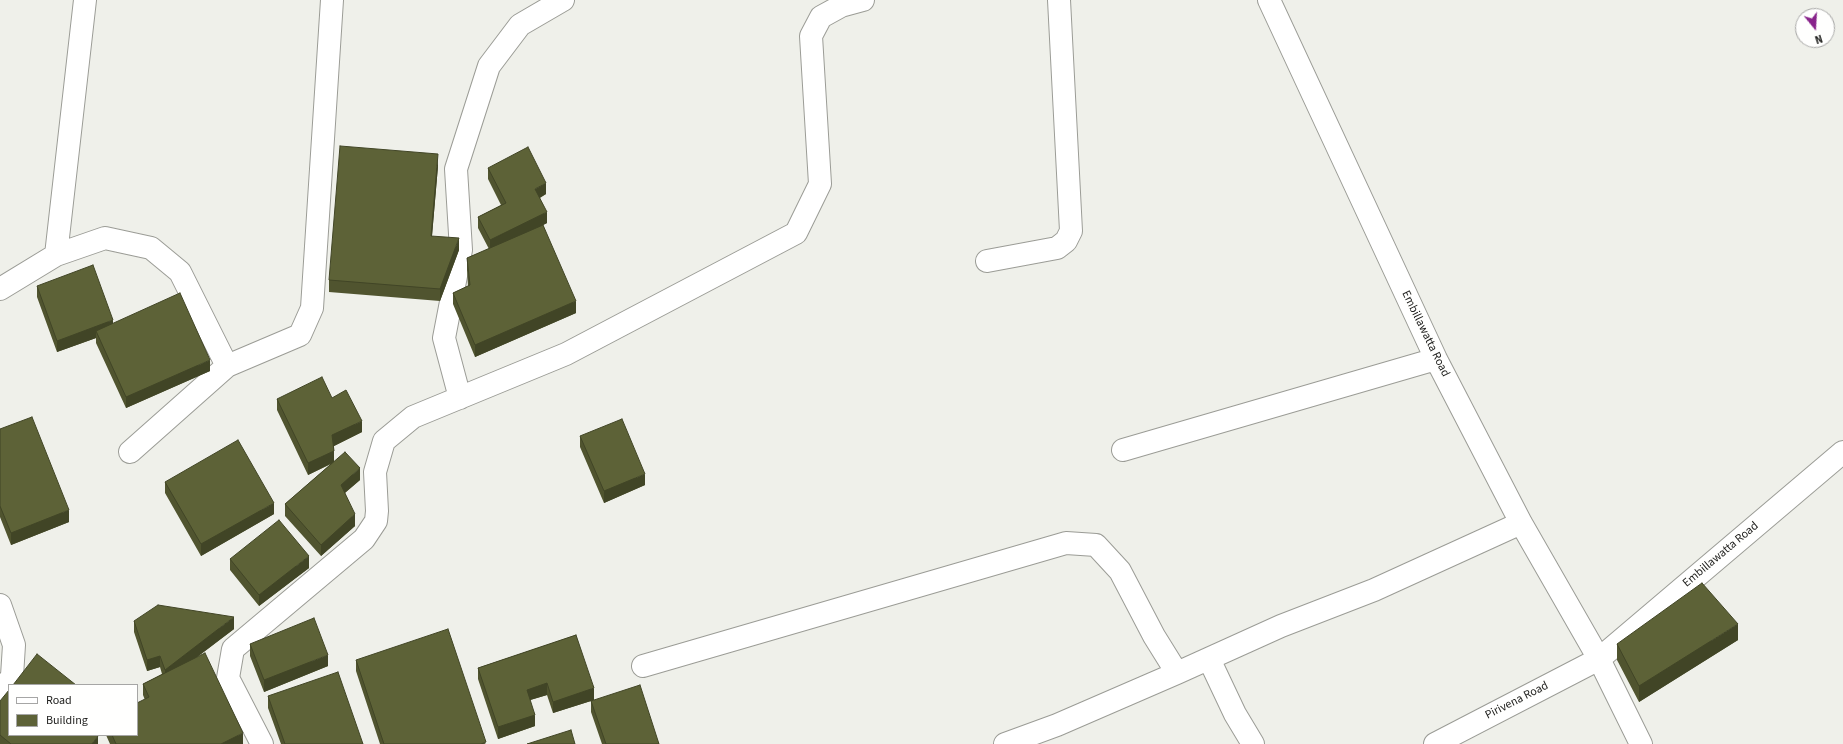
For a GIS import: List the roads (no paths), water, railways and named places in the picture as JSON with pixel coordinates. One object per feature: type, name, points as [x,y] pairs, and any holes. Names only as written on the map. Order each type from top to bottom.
[{"type":"street","points":[[56,255],[85,0]]},
{"type":"street","points":[[130,452],[227,366],[300,335],[312,308],[332,0]]},
{"type":"street","points":[[460,398],[444,338],[461,250],[456,169],[489,66],[520,25],[563,0]]},
{"type":"street","points":[[262,744],[228,678],[233,649],[364,539],[376,521],[377,511],[375,472],[384,441],[413,417],[566,354],[796,233],[820,184],[811,36],[821,17],[841,6],[863,0]]},
{"type":"street","points":[[987,261],[1057,248],[1066,241],[1071,231],[1059,0]]},
{"type":"street","name":"Embillawatta Road","points":[[1269,0],[1436,359],[1521,523],[1599,659],[1641,744]]},
{"type":"street","points":[[0,289],[56,255],[105,238],[151,248],[180,272],[227,366]]},
{"type":"street","points":[[1123,450],[1436,359]]},
{"type":"street","name":"Embillawatta Road","points":[[1599,659],[1843,452]]},
{"type":"street","points":[[1004,744],[1057,725],[1281,626],[1374,590],[1521,523]]},
{"type":"street","points":[[643,666],[1066,543],[1096,545],[1120,571],[1154,636],[1177,673]]},
{"type":"street","points":[[0,605],[14,645],[12,676],[0,694]]},
{"type":"street","points":[[1209,659],[1236,714],[1253,744]]},
{"type":"street","name":"Pirivena Road","points":[[1435,744],[1599,659]]}]
